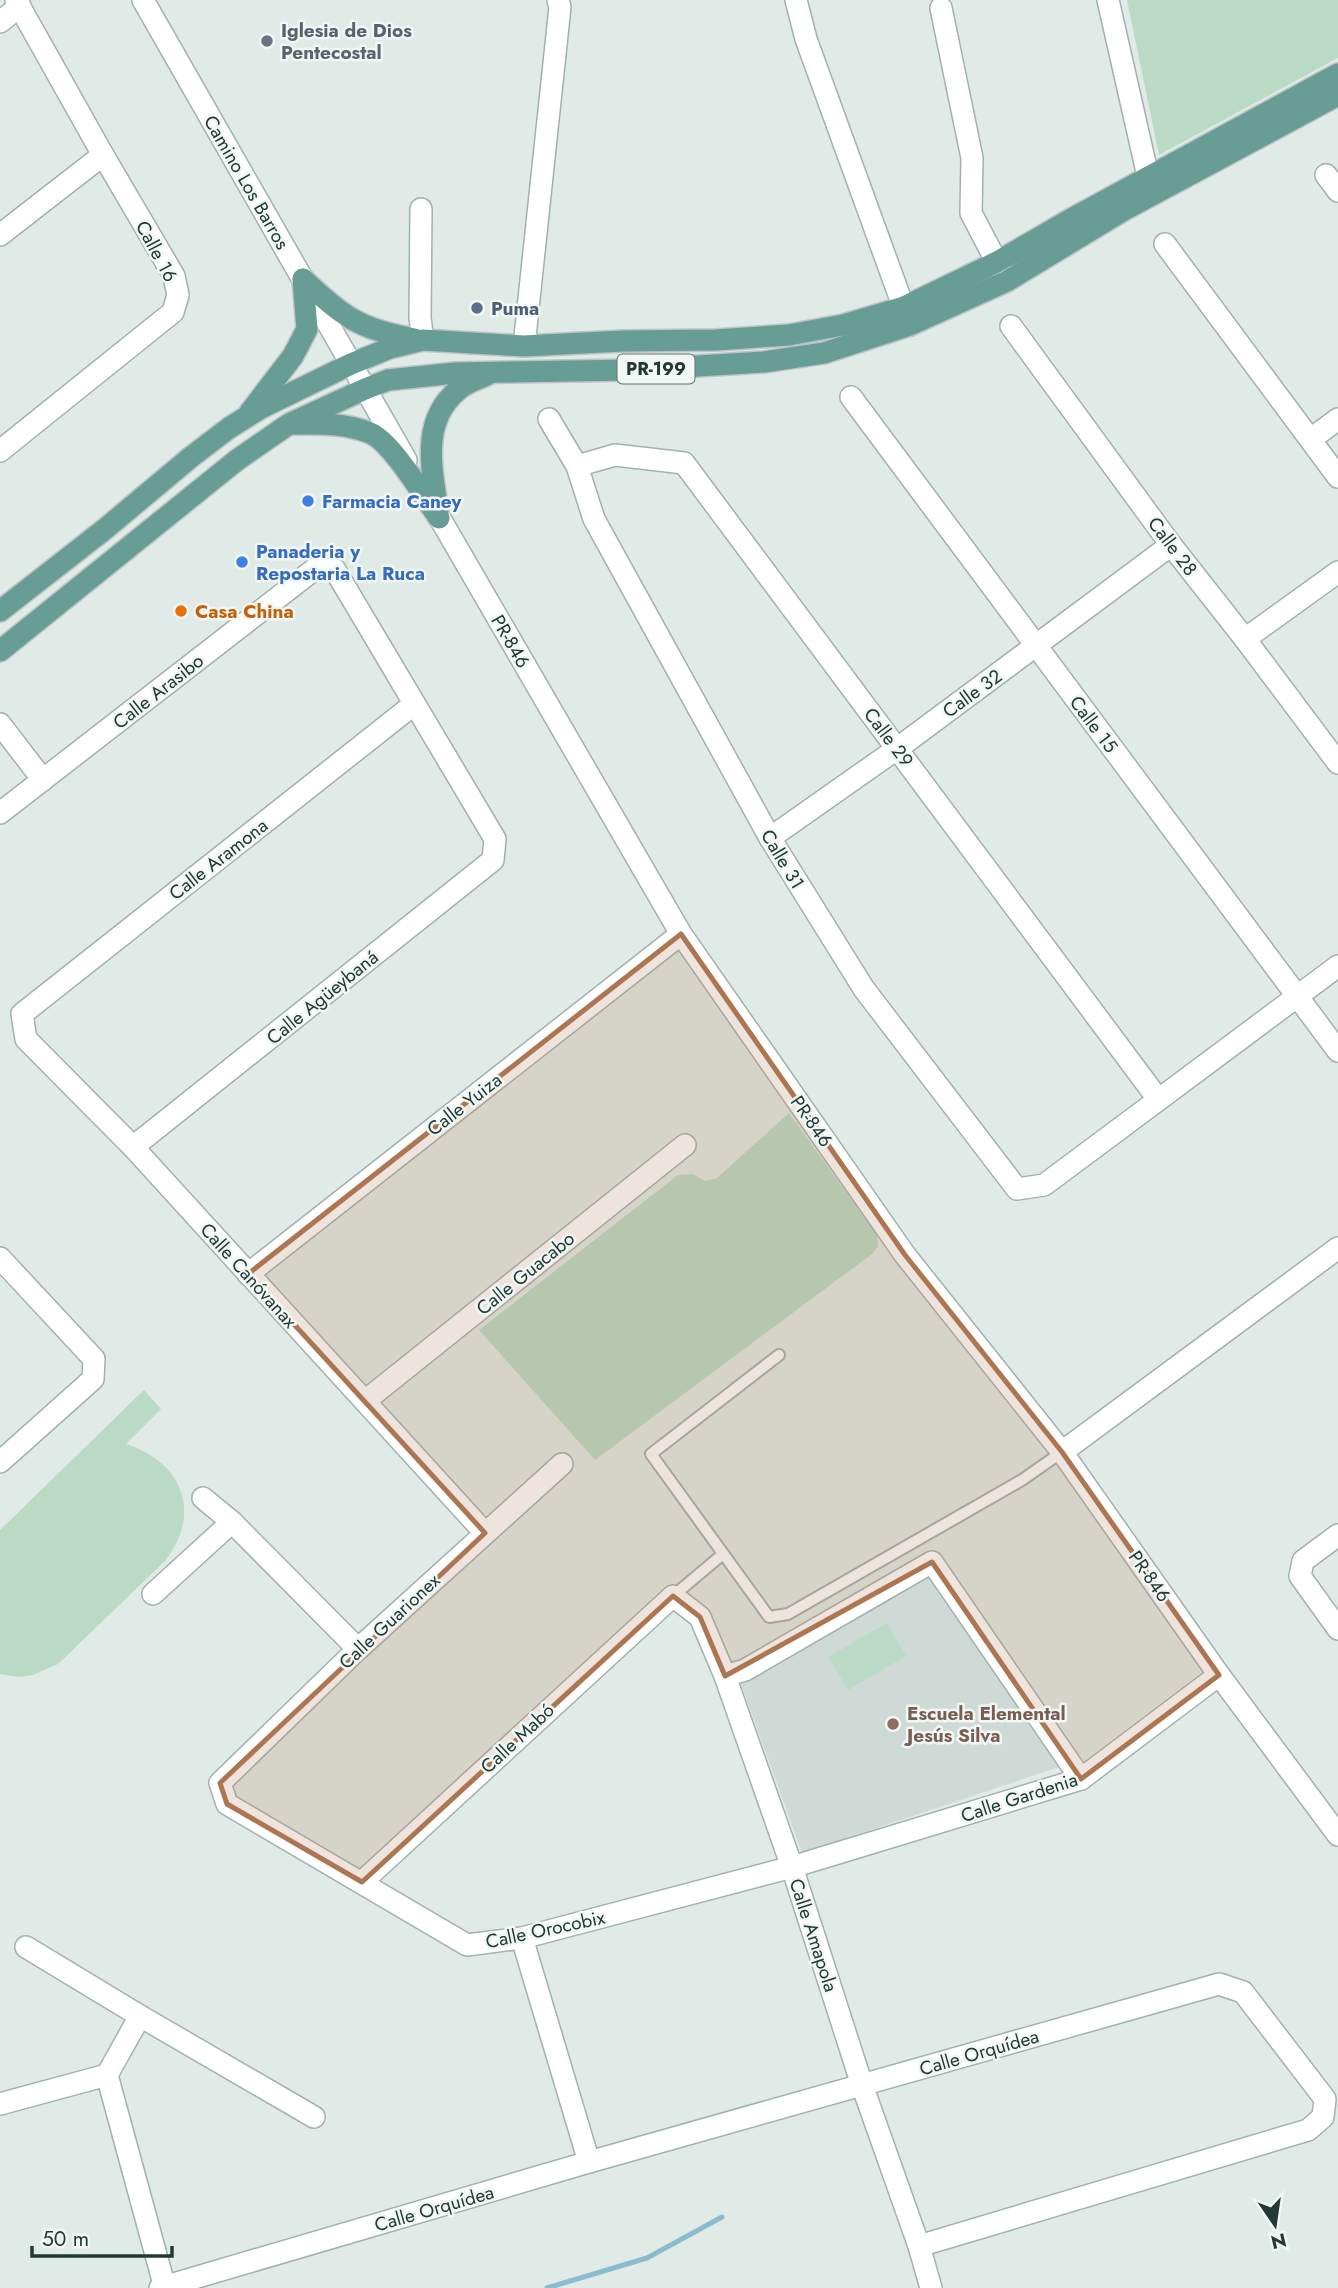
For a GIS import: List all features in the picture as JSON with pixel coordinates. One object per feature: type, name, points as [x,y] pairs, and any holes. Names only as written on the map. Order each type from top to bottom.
[{"type":"main road","name":"PR-199","points":[[0,651],[237,460],[289,424],[365,389],[388,380],[455,373],[632,370],[764,362],[824,353],[907,316],[1007,281],[1124,211],[1150,187],[1338,74]]},
{"type":"main road","name":"PR-199","points":[[0,611],[191,457],[246,418],[351,364],[390,348],[423,340],[524,346],[716,340],[789,335],[907,316],[997,262],[1338,95]]},
{"type":"main road","points":[[303,279],[330,305],[355,323],[380,332],[423,340]]},
{"type":"main road","points":[[246,418],[293,356],[307,329],[303,279]]},
{"type":"main road","points":[[439,518],[430,450],[433,426],[443,407],[458,389],[494,372]]},
{"type":"main road","points":[[289,424],[353,428],[380,439],[439,518]]},
{"type":"street","name":"Camino Los Barros","points":[[143,0],[351,364]]},
{"type":"street","points":[[524,346],[560,7],[558,0]]},
{"type":"street","points":[[796,0],[806,39],[907,316]]},
{"type":"street","points":[[1108,0],[1150,187]]},
{"type":"street","points":[[0,22],[18,3]]},
{"type":"street","name":"Calle 16","points":[[0,450],[173,312],[178,295],[174,276],[18,3]]},
{"type":"street","points":[[941,8],[972,158],[971,213],[1007,281]]},
{"type":"street","points":[[0,235],[103,155]]},
{"type":"street","points":[[421,209],[423,340]]},
{"type":"street","points":[[1165,244],[1338,477]]},
{"type":"street","name":"Calle 28","points":[[1012,326],[1171,545],[1338,763]]},
{"type":"street","name":"PR-846","points":[[351,364],[681,934],[905,1255],[1062,1452],[1219,1675],[1338,1835]]},
{"type":"street","name":"Calle 15","points":[[851,397],[1338,1051]]},
{"type":"street","name":"Calle 31","points":[[549,419],[577,466],[594,519],[770,838],[864,989],[1017,1189],[1044,1185],[1158,1099]]},
{"type":"street","points":[[1311,439],[1338,419]]},
{"type":"street","name":"Calle 29","points":[[577,466],[615,455],[684,463],[1158,1099]]},
{"type":"street","name":"Calle 32","points":[[770,838],[898,748],[1171,545]]},
{"type":"street","name":"Calle Arasibo","points":[[0,813],[316,568],[335,570],[413,705]]},
{"type":"street","points":[[1245,639],[1338,572]]},
{"type":"street","name":"Calle Agüeybaná","points":[[134,1147],[493,860],[495,839],[413,705]]},
{"type":"street","name":"Calle Aramona","points":[[22,1014],[413,705]]},
{"type":"street","points":[[0,724],[43,780]]},
{"type":"street","name":"Calle Yuiza","points":[[248,1274],[681,934]]},
{"type":"street","points":[[1158,1099],[1338,966]]},
{"type":"street","name":"Calle Canóvanax","points":[[22,1014],[26,1039],[134,1147],[485,1533]]},
{"type":"street","name":"Calle Guacabo","points":[[365,1401],[685,1145]]},
{"type":"street","points":[[1062,1452],[1338,1248]]},
{"type":"street","points":[[0,1258],[94,1359],[93,1379],[0,1462]]},
{"type":"street","name":"Calle Guarionex","points":[[220,1783],[358,1649],[562,1464]]},
{"type":"street","points":[[203,1498],[232,1522],[358,1649]]},
{"type":"street","points":[[153,1594],[232,1522]]},
{"type":"street","points":[[1338,1535],[1303,1561],[1300,1576],[1338,1629]]},
{"type":"street","points":[[725,1676],[745,1670],[932,1562],[1081,1779]]},
{"type":"street","name":"Calle Amapola","points":[[673,1596],[700,1617],[725,1676],[792,1867],[931,2288]]},
{"type":"street","name":"Calle Mabó","points":[[362,1882],[673,1596]]},
{"type":"street","name":"Calle Gardenia","points":[[792,1867],[1081,1779],[1219,1675]]},
{"type":"street","name":"Calle Orocobix","points":[[220,1783],[227,1804],[467,1945],[522,1938],[792,1867]]},
{"type":"street","points":[[522,1938],[589,2162]]},
{"type":"street","points":[[26,1947],[314,2117]]},
{"type":"street","name":"Calle Orquídea","points":[[163,2287],[589,2162],[1219,1984],[1243,1992],[1325,2099],[1323,2117],[1308,2130],[919,2246]]},
{"type":"street","points":[[140,2016],[107,2075],[163,2287]]},
{"type":"street","points":[[0,2104],[107,2075]]},
{"type":"lane","points":[[779,1355],[651,1454],[769,1617],[788,1615],[1022,1480],[1062,1452]]},
{"type":"lane","points":[[673,1596],[723,1553]]},
{"type":"highlighted area","points":[[681,934],[905,1255],[1062,1452],[1219,1675],[1081,1779],[932,1562],[725,1676],[700,1617],[673,1596],[362,1882],[227,1804],[220,1783],[485,1533],[248,1274]]},
{"type":"shaded area","name":"Escuela Elemental Jesús Silva","points":[[928,1570],[1059,1767],[802,1853],[740,1681]]},
{"type":"green space","points":[[1127,0],[1338,0],[1338,58],[1159,155]]},
{"type":"green space","points":[[789,1113],[877,1235],[878,1246],[872,1254],[595,1460],[479,1330],[678,1175],[693,1174],[705,1181],[717,1178]]},
{"type":"green space","points":[[144,1390],[161,1409],[126,1444],[161,1463],[173,1476],[181,1491],[183,1525],[177,1543],[165,1561],[58,1664],[33,1675],[19,1677],[0,1674],[0,1530]]},
{"type":"green space","points":[[887,1623],[906,1656],[848,1690],[828,1657]]},
{"type":"waterway","points":[[547,2288],[647,2258],[722,2217]]},
{"type":"place","name":"Iglesia de Dios Pentecostal","points":[[267,41]]},
{"type":"place","name":"Puma","points":[[477,308]]},
{"type":"place","name":"Farmacia Caney","points":[[308,501]]},
{"type":"place","name":"Panaderia y Repostaria La Ruca","points":[[242,562]]},
{"type":"place","name":"Casa China","points":[[181,611]]},
{"type":"place","name":"Escuela Elemental Jesús Silva","points":[[893,1724]]}]
